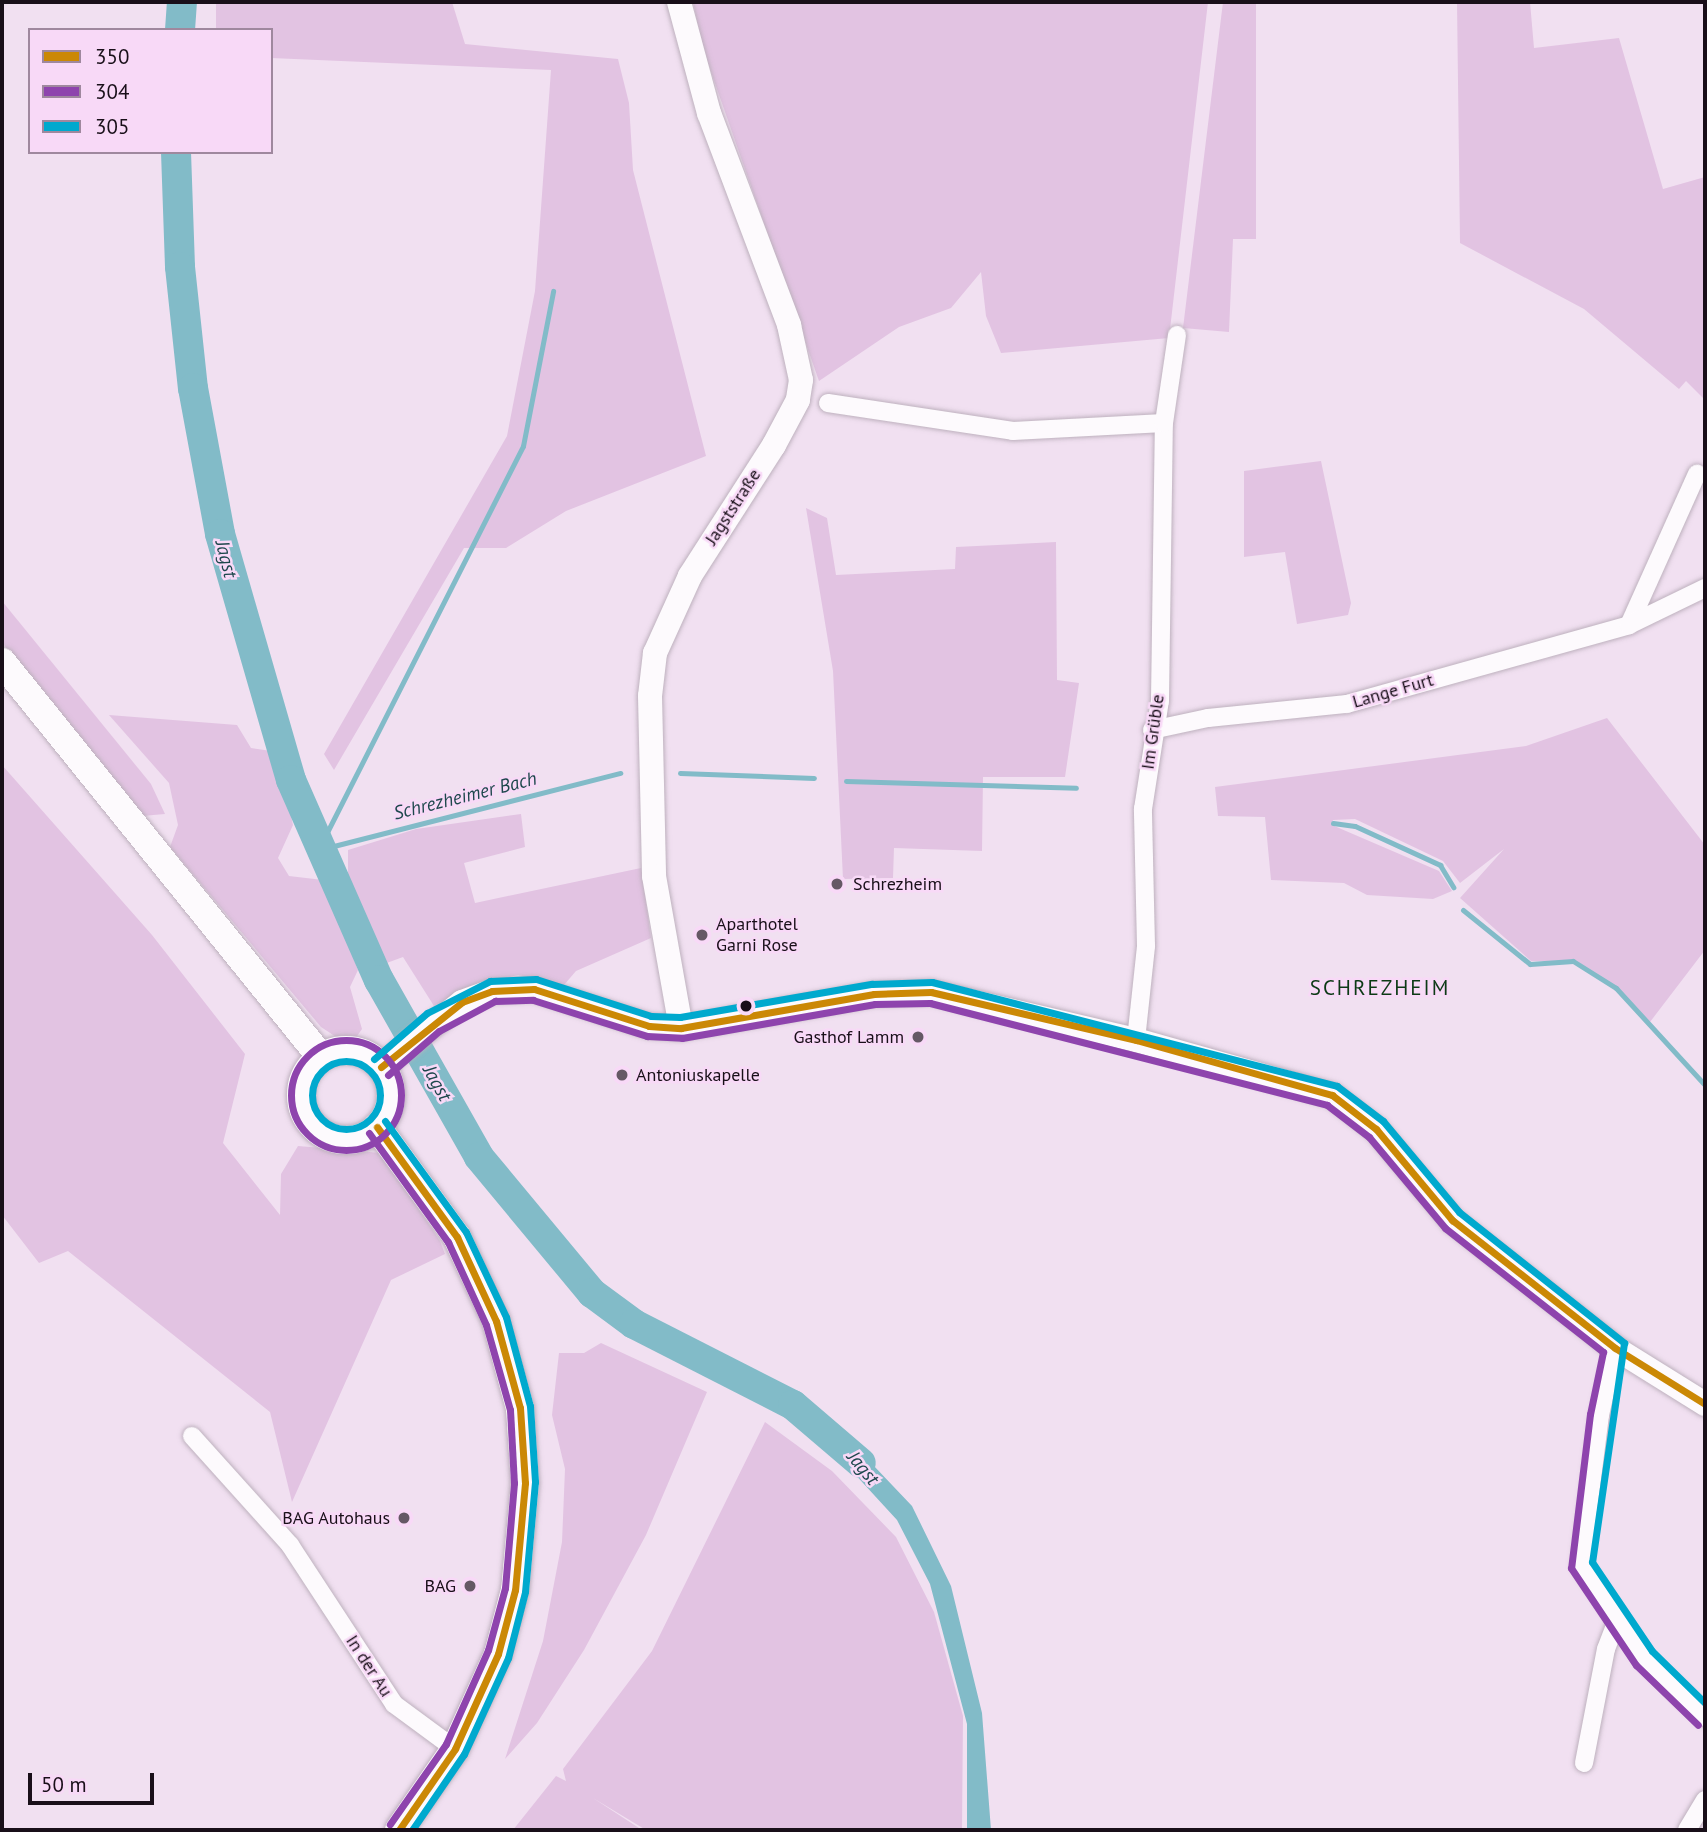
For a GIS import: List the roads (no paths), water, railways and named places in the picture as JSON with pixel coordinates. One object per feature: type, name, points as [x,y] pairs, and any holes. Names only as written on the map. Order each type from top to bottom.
[{"type":"main road","name":"Jagststraße","points":[[679,2],[709,113],[789,325],[801,380],[798,400],[775,445],[733,501],[690,576],[655,653],[650,696],[654,876],[681,1028]]},
{"type":"main road","points":[[2,662],[321,1057]]},
{"type":"main road","points":[[389,1060],[433,1022],[492,991],[534,989],[649,1026],[681,1028],[874,994],[931,992],[1136,1040],[1332,1096],[1376,1129],[1452,1220],[1615,1348],[1705,1404]]},
{"type":"main road","points":[[359,1052],[389,1060],[390,1091],[377,1127],[350,1140],[321,1133],[310,1122],[300,1095],[310,1067],[321,1057],[359,1052]]},
{"type":"main road","points":[[377,1127],[457,1237],[496,1321],[520,1408],[525,1483],[515,1590],[498,1654],[455,1749],[399,1830]]},
{"type":"street","name":"Im Grüble","points":[[1136,1040],[1146,946],[1143,809],[1152,730],[1160,701],[1164,423],[1177,335]]},
{"type":"street","points":[[828,403],[1013,430],[1164,423]]},
{"type":"street","points":[[1629,625],[1697,474]]},
{"type":"street","name":"Lange Furt","points":[[1152,730],[1208,718],[1347,705],[1629,625],[1705,588]]},
{"type":"street","points":[[1615,1348],[1600,1415],[1581,1564],[1616,1623],[1705,1717]]},
{"type":"street","name":"In der Au","points":[[192,1436],[290,1545],[394,1704],[455,1749]]},
{"type":"street","points":[[1584,1763],[1616,1623]]},
{"type":"street","points":[[1687,1830],[1705,1800]]},
{"type":"water","points":[[835,1425],[912,1506],[951,1586],[982,1713],[991,1830],[967,1830],[967,1724],[930,1584],[897,1520],[829,1446]]},
{"type":"waterway","name":"Jagst","points":[[180,28],[182,2]]},
{"type":"waterway","name":"Jagst","points":[[176,154],[180,267],[193,388],[220,534],[291,780],[379,980],[479,1157],[592,1293],[634,1324],[793,1405],[861,1463]]},
{"type":"waterway","points":[[318,850],[523,446],[553,291]]},
{"type":"waterway","name":"Schrezheimer Bach","points":[[318,850],[620,773]]},
{"type":"waterway","name":"Schrezheimer Bach","points":[[680,773],[814,778]]},
{"type":"waterway","name":"Schrezheimer Bach","points":[[846,781],[1076,788]]},
{"type":"waterway","name":"Schrezheimer Bach","points":[[1333,823],[1355,826],[1440,865],[1453,887]]},
{"type":"waterway","name":"Schrezheimer Bach","points":[[1463,910],[1530,964],[1573,961],[1616,988],[1705,1085]]},
{"type":"place","name":"Schrezheim","points":[[837,884]]},
{"type":"place","name":"Aparthotel Garni Rose","points":[[702,935]]},
{"type":"place","name":"Gasthof Lamm","points":[[918,1037]]},
{"type":"place","name":"Antoniuskapelle","points":[[622,1075]]},
{"type":"place","name":"BAG Autohaus","points":[[404,1518]]},
{"type":"place","name":"BAG","points":[[470,1586]]},
{"type":"district","name":"SCHREZHEIM","points":[[1380,988]]}]
